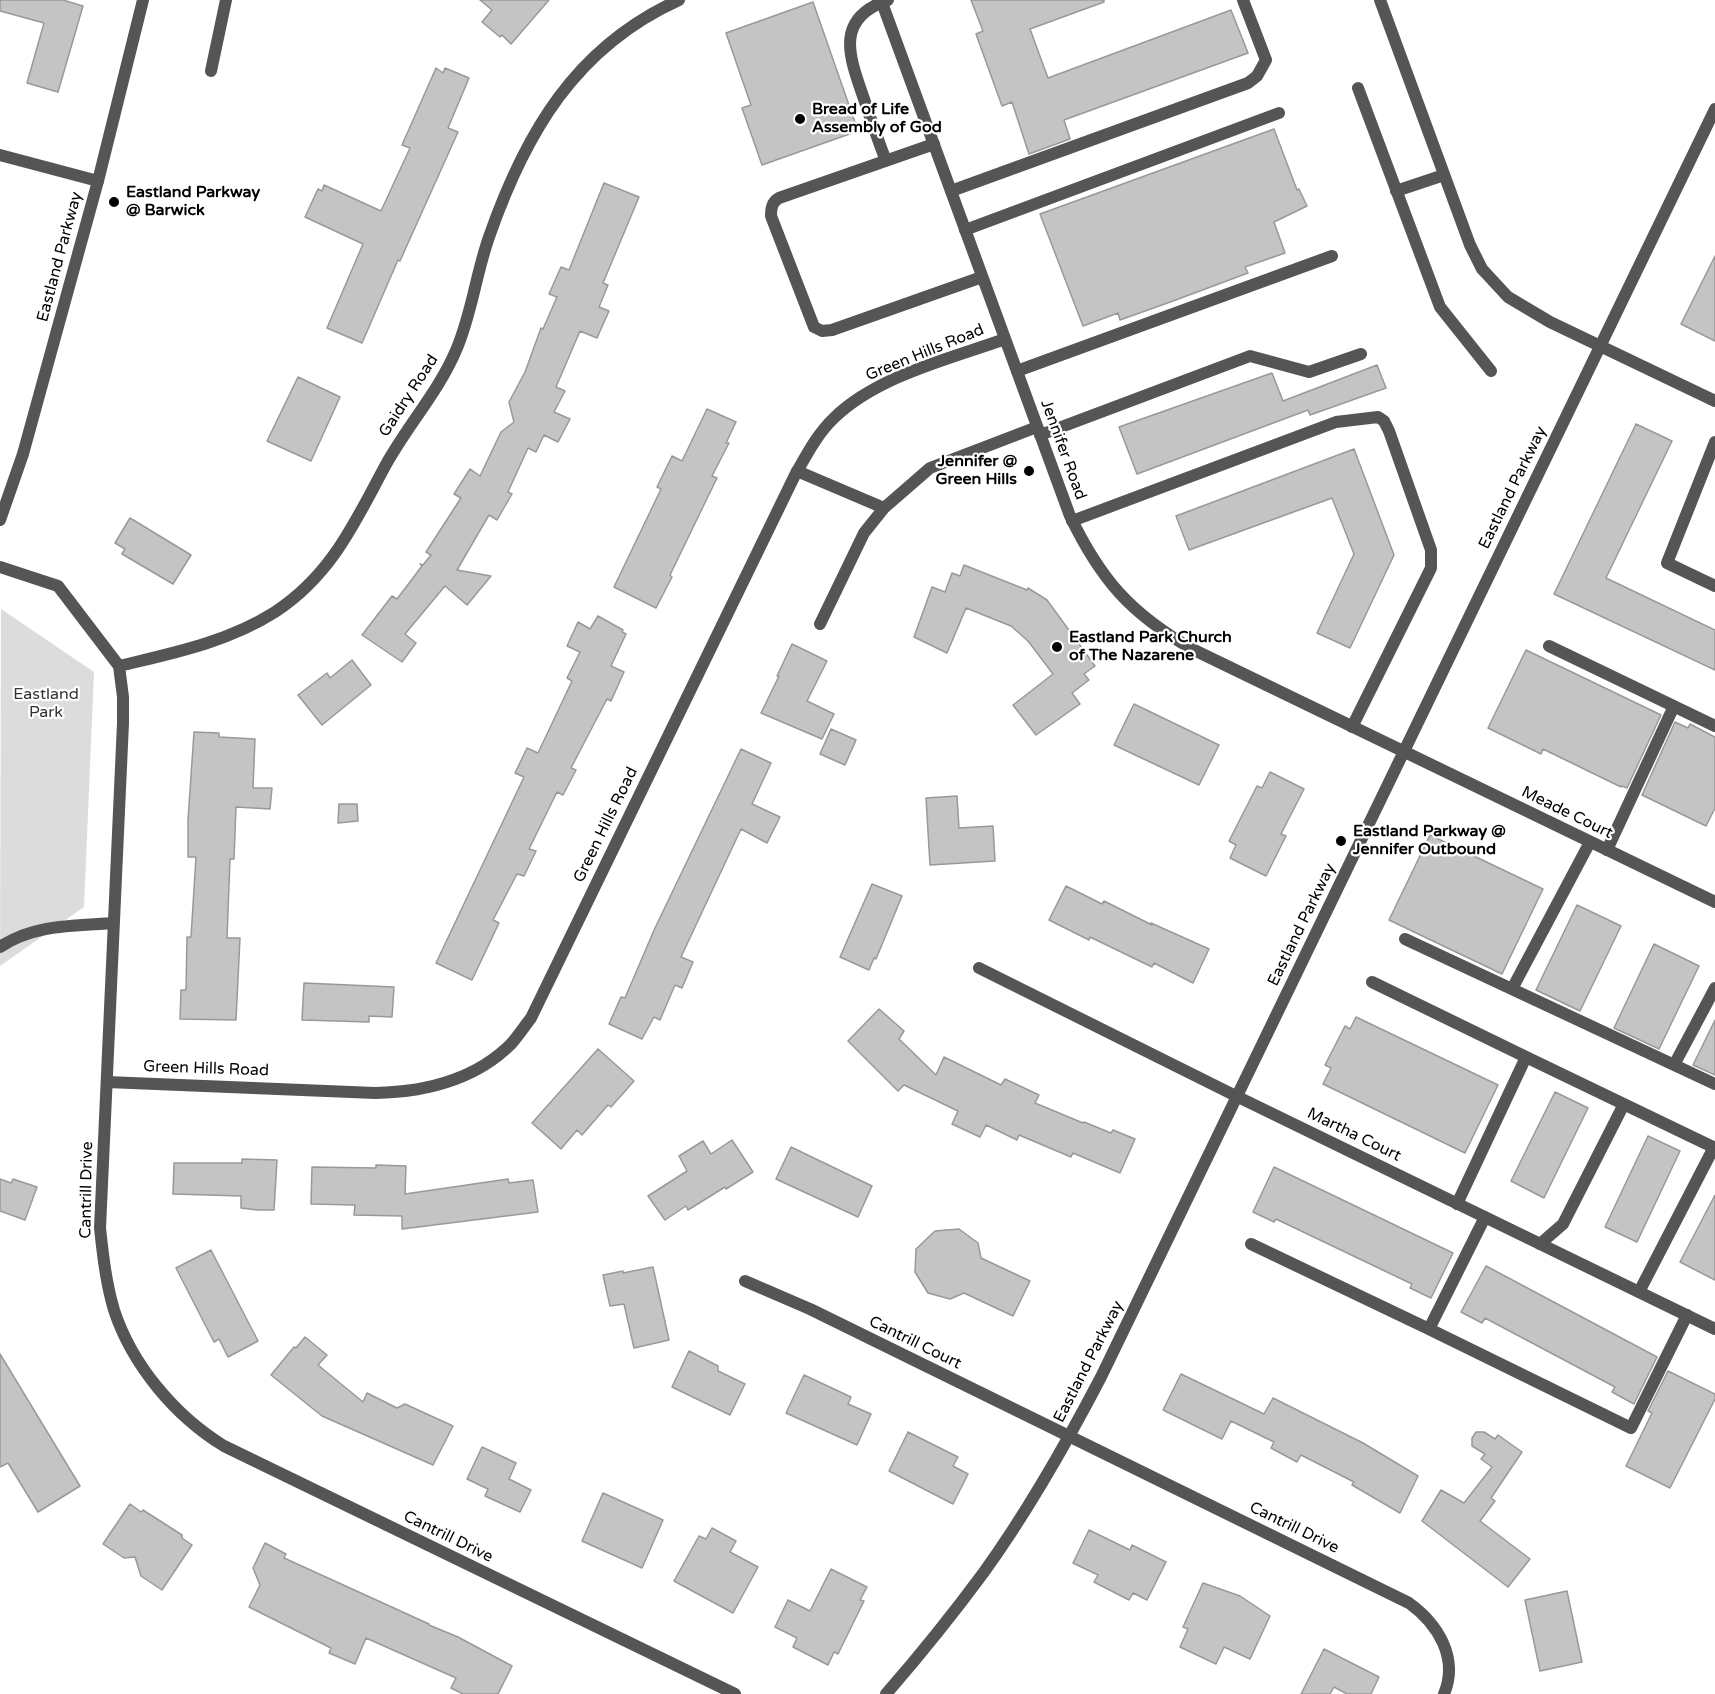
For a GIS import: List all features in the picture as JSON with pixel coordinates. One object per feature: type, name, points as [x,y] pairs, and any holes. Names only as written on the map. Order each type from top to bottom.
[{"type":"street","name":"Eastland Parkway","points":[[0,520],[23,454],[98,181],[143,0]]},
{"type":"street","points":[[212,71],[226,0]]},
{"type":"street","name":"Gaidry Road","points":[[119,666],[187,649],[247,628],[276,611],[302,591],[323,570],[345,542],[392,452],[447,371],[458,347],[473,301],[492,228],[515,170],[554,101],[600,51],[630,27],[657,10],[679,0]]},
{"type":"street","points":[[951,191],[1248,83],[1257,76],[1266,60],[1243,0]]},
{"type":"street","points":[[1380,0],[1470,245],[1482,269],[1492,281],[1508,297],[1526,309],[1599,346],[1714,399]]},
{"type":"street","points":[[884,1],[861,16],[854,27],[849,50],[886,161]]},
{"type":"street","name":"Jennifer Road","points":[[884,1],[1072,521],[1100,571],[1118,593],[1144,618],[1192,649],[1405,753]]},
{"type":"street","points":[[1358,88],[1440,307],[1491,371]]},
{"type":"street","name":"Eastland Parkway","points":[[886,1694],[984,1572],[1070,1437],[1405,753],[1599,346],[1710,131],[1715,109]]},
{"type":"street","points":[[965,230],[1279,113]]},
{"type":"street","points":[[934,144],[779,198],[771,208],[771,216],[814,327],[822,331],[832,330],[982,277]]},
{"type":"street","points":[[0,155],[98,181]]},
{"type":"street","points":[[1396,191],[1444,174]]},
{"type":"street","points":[[1017,371],[1332,256]]},
{"type":"street","name":"Green Hills Road","points":[[107,1082],[402,1093],[434,1087],[462,1077],[490,1062],[511,1043],[531,1018],[797,471],[813,444],[833,419],[878,387],[1005,339]]},
{"type":"street","points":[[820,624],[864,533],[884,508],[930,468],[1250,356],[1309,372],[1361,354]]},
{"type":"street","points":[[1072,521],[1336,422],[1378,417],[1384,421],[1431,550],[1432,560],[1431,567],[1352,727]]},
{"type":"street","points":[[1715,442],[1667,563],[1715,586]]},
{"type":"street","points":[[797,471],[884,508]]},
{"type":"street","name":"Cantrill Drive","points":[[0,567],[58,586],[119,666],[123,697],[123,723],[100,1228],[105,1274],[115,1311],[130,1346],[150,1377],[186,1418],[203,1433],[224,1446],[735,1694]]},
{"type":"street","points":[[1549,646],[1715,726]]},
{"type":"street","points":[[1607,850],[1674,706]]},
{"type":"street","name":"Meade Court","points":[[1405,753],[1715,902]]},
{"type":"street","points":[[1512,989],[1590,842]]},
{"type":"street","points":[[0,947],[21,935],[46,927],[114,923]]},
{"type":"street","points":[[1405,939],[1715,1084]]},
{"type":"street","name":"Martha Court","points":[[979,968],[1715,1329]]},
{"type":"street","points":[[1372,982],[1714,1148],[1639,1292]]},
{"type":"street","points":[[1674,1065],[1715,988]]},
{"type":"street","points":[[1457,1204],[1526,1057]]},
{"type":"street","points":[[1540,1244],[1563,1224],[1624,1104]]},
{"type":"street","points":[[1429,1329],[1485,1217]]},
{"type":"street","points":[[1251,1244],[1631,1428],[1687,1315]]},
{"type":"street","name":"Cantrill Court","points":[[745,1281],[810,1309],[1070,1437]]},
{"type":"street","name":"Cantrill Drive","points":[[1070,1437],[1409,1603],[1431,1621],[1441,1636],[1447,1654],[1448,1672],[1444,1694]]},
{"type":"green space","name":"Eastland Park","points":[[1,609],[94,672],[84,907],[0,966]]},
{"type":"building","points":[[0,0],[63,0],[83,6],[58,92],[27,83],[44,23],[0,11]]},
{"type":"building","points":[[480,0],[549,0],[511,44],[482,22],[492,10]]},
{"type":"building","points":[[971,0],[1104,0],[1104,2],[1030,29],[1048,78],[1231,10],[1248,53],[1064,120],[1070,139],[1029,154],[1012,102],[1002,106],[976,34],[983,31]]},
{"type":"building","points":[[813,2],[858,131],[762,165],[742,108],[751,105],[726,33]]},
{"type":"building","points":[[436,68],[443,73],[445,68],[469,78],[448,128],[458,132],[362,343],[327,328],[363,244],[305,217],[318,189],[322,191],[324,185],[381,211],[410,148],[402,145]]},
{"type":"building","points":[[1274,129],[1297,190],[1299,189],[1307,206],[1274,222],[1285,253],[1245,267],[1248,273],[1173,301],[1120,320],[1118,313],[1083,326],[1040,214]]},
{"type":"building","points":[[604,183],[639,197],[603,283],[608,285],[599,307],[609,311],[597,338],[580,331],[556,387],[565,391],[554,412],[570,419],[558,442],[544,435],[536,452],[528,448],[508,492],[512,494],[497,520],[489,515],[457,570],[491,576],[467,605],[445,586],[405,634],[416,643],[402,662],[362,635],[392,596],[397,599],[422,566],[420,564],[423,565],[431,555],[426,552],[461,498],[454,494],[470,469],[480,476],[501,432],[514,422],[509,402],[525,372],[541,328],[543,329],[557,297],[549,294],[561,267],[569,270]]},
{"type":"building","points":[[1715,256],[1715,341],[1681,324]]},
{"type":"building","points":[[1377,365],[1386,388],[1310,415],[1308,410],[1137,474],[1119,427],[1272,373],[1283,401]]},
{"type":"building","points":[[298,377],[340,397],[311,461],[267,441]]},
{"type":"building","points":[[707,409],[736,422],[726,443],[729,443],[712,476],[717,478],[656,608],[614,587],[661,489],[657,487],[672,456],[682,461]]},
{"type":"building","points":[[1636,424],[1672,441],[1606,578],[1715,630],[1715,670],[1554,594]]},
{"type":"building","points":[[1354,449],[1394,555],[1350,648],[1317,633],[1354,554],[1332,498],[1189,550],[1176,516]]},
{"type":"building","points":[[130,518],[191,555],[173,584],[122,554],[125,549],[115,543]]},
{"type":"building","name":"Eastland Park Church of The Nazarene","points":[[964,565],[1027,590],[1028,588],[1047,600],[1095,666],[1084,674],[1089,680],[1072,693],[1080,704],[1036,735],[1013,705],[1053,674],[1028,641],[1011,626],[966,608],[947,653],[914,637],[932,587],[945,592],[952,573],[960,576]]},
{"type":"building","points":[[598,616],[626,634],[611,666],[624,672],[611,701],[607,699],[571,768],[576,770],[563,795],[557,792],[529,849],[536,851],[524,876],[517,874],[493,920],[499,923],[472,980],[436,963],[524,777],[515,773],[527,748],[538,753],[572,681],[567,678],[580,652],[567,646],[578,622],[590,629]]},
{"type":"building","points":[[792,644],[827,661],[807,701],[834,714],[822,739],[761,713]]},
{"type":"building","points":[[1526,650],[1661,715],[1627,788],[1543,749],[1541,754],[1488,728]]},
{"type":"building","points":[[352,660],[371,685],[322,725],[298,695],[327,673],[330,678]]},
{"type":"building","points":[[1134,704],[1219,745],[1199,785],[1114,745]]},
{"type":"building","points":[[1675,722],[1688,728],[1690,724],[1715,737],[1715,808],[1706,826],[1642,795]]},
{"type":"building","points":[[831,729],[856,740],[845,765],[820,754]]},
{"type":"building","points":[[194,732],[219,733],[219,737],[255,739],[253,788],[272,788],[270,809],[236,807],[234,859],[230,859],[227,938],[240,938],[236,1020],[180,1019],[181,990],[186,990],[187,937],[191,937],[196,857],[188,857]]},
{"type":"building","points":[[741,749],[771,763],[752,804],[780,817],[767,843],[741,829],[681,957],[693,962],[682,988],[675,985],[660,1020],[654,1017],[642,1039],[609,1024],[621,997],[625,998],[655,928]]},
{"type":"building","points":[[1270,772],[1304,789],[1281,834],[1286,836],[1266,876],[1230,858],[1236,845],[1229,841],[1257,786],[1262,788]]},
{"type":"building","points":[[957,796],[959,828],[993,826],[995,861],[930,865],[926,798]]},
{"type":"building","points":[[339,804],[357,804],[358,821],[338,823]]},
{"type":"building","points":[[1430,835],[1543,889],[1502,974],[1389,920]]},
{"type":"building","points":[[872,884],[902,896],[876,959],[874,958],[869,970],[840,957]]},
{"type":"building","points":[[1066,886],[1102,904],[1104,901],[1152,925],[1151,923],[1209,949],[1193,983],[1154,963],[1152,967],[1049,920]]},
{"type":"building","points":[[1577,905],[1621,926],[1580,1011],[1536,990]]},
{"type":"building","points":[[1654,944],[1699,966],[1659,1049],[1614,1028]]},
{"type":"building","points":[[304,983],[394,987],[392,1017],[369,1016],[369,1022],[302,1020]]},
{"type":"building","points":[[879,1009],[904,1031],[899,1039],[936,1075],[944,1057],[1001,1085],[1005,1079],[1039,1095],[1035,1103],[1083,1123],[1111,1133],[1113,1130],[1135,1139],[1120,1173],[1073,1153],[1071,1157],[1019,1135],[1017,1140],[986,1125],[980,1137],[952,1124],[958,1111],[904,1085],[898,1091],[848,1041]]},
{"type":"building","points":[[1356,1017],[1498,1085],[1465,1153],[1323,1084],[1331,1068],[1325,1065],[1345,1026],[1350,1029]]},
{"type":"building","points":[[1715,1020],[1715,1075],[1693,1065]]},
{"type":"building","points":[[598,1049],[634,1081],[611,1107],[608,1105],[582,1135],[577,1130],[561,1149],[532,1123]]},
{"type":"building","points":[[1555,1092],[1588,1108],[1544,1198],[1511,1181]]},
{"type":"building","points":[[1648,1136],[1680,1151],[1637,1242],[1605,1227]]},
{"type":"building","points":[[732,1140],[753,1172],[688,1210],[686,1206],[665,1220],[648,1196],[687,1171],[679,1156],[703,1141],[711,1154]]},
{"type":"building","points":[[791,1147],[872,1186],[858,1217],[776,1179]]},
{"type":"building","points":[[242,1159],[277,1160],[274,1210],[241,1208],[241,1196],[173,1194],[174,1163],[242,1163]]},
{"type":"building","points":[[376,1165],[406,1166],[405,1194],[508,1179],[509,1183],[533,1180],[538,1212],[402,1229],[402,1216],[354,1215],[355,1205],[311,1204],[312,1167],[376,1168]]},
{"type":"building","points":[[1274,1167],[1453,1253],[1431,1298],[1410,1288],[1412,1284],[1276,1219],[1274,1222],[1253,1212]]},
{"type":"building","points":[[0,1179],[11,1183],[13,1179],[37,1187],[25,1220],[0,1211]]},
{"type":"building","points":[[1715,1195],[1715,1280],[1680,1262]]},
{"type":"building","points":[[959,1229],[978,1243],[981,1258],[1030,1281],[1013,1316],[964,1293],[950,1299],[928,1293],[915,1272],[916,1249],[935,1231]]},
{"type":"building","points":[[211,1250],[258,1341],[228,1357],[219,1339],[214,1342],[176,1268]]},
{"type":"building","points":[[1486,1266],[1657,1357],[1634,1404],[1612,1392],[1615,1387],[1485,1318],[1482,1323],[1461,1312]]},
{"type":"building","points":[[653,1267],[669,1340],[634,1348],[624,1304],[610,1306],[603,1275]]},
{"type":"building","points":[[305,1337],[327,1355],[318,1365],[363,1402],[367,1393],[397,1408],[405,1404],[453,1426],[433,1465],[322,1416],[271,1375]]},
{"type":"building","points":[[689,1351],[718,1366],[718,1371],[745,1384],[730,1415],[672,1387]]},
{"type":"building","points":[[0,1354],[80,1486],[38,1512],[8,1463],[0,1467]]},
{"type":"building","points":[[1668,1371],[1715,1394],[1715,1399],[1670,1488],[1626,1466],[1652,1413],[1648,1411]]},
{"type":"building","points":[[1181,1374],[1264,1414],[1273,1398],[1363,1443],[1418,1476],[1400,1513],[1352,1485],[1354,1482],[1301,1455],[1297,1462],[1271,1448],[1274,1442],[1231,1421],[1222,1439],[1163,1410]]},
{"type":"building","points":[[804,1375],[851,1397],[848,1404],[871,1414],[857,1445],[786,1413]]},
{"type":"building","points":[[908,1432],[958,1457],[953,1466],[968,1474],[953,1504],[889,1471]]},
{"type":"building","points":[[1476,1432],[1484,1432],[1495,1439],[1498,1435],[1522,1452],[1491,1498],[1495,1501],[1480,1521],[1530,1559],[1508,1587],[1422,1521],[1441,1490],[1464,1503],[1492,1467],[1481,1459],[1485,1454],[1472,1446],[1472,1438]]},
{"type":"building","points":[[482,1447],[516,1463],[509,1479],[531,1490],[520,1512],[485,1496],[488,1489],[467,1479]]},
{"type":"building","points":[[603,1493],[663,1520],[642,1568],[582,1541]]},
{"type":"building","points":[[130,1504],[182,1535],[182,1538],[192,1545],[162,1590],[141,1576],[135,1557],[124,1558],[103,1544]]},
{"type":"building","points":[[712,1528],[736,1541],[730,1552],[758,1567],[733,1613],[674,1581],[699,1536],[706,1539]]},
{"type":"building","points":[[1089,1530],[1130,1550],[1132,1545],[1166,1562],[1147,1600],[1133,1593],[1129,1600],[1094,1582],[1098,1575],[1073,1563]]},
{"type":"building","points":[[265,1543],[286,1554],[284,1558],[458,1637],[512,1666],[498,1694],[463,1694],[451,1688],[456,1678],[366,1638],[355,1664],[329,1653],[331,1648],[249,1607],[260,1585],[253,1568]]},
{"type":"building","points":[[831,1569],[867,1587],[860,1600],[864,1601],[838,1654],[834,1652],[828,1665],[793,1647],[797,1638],[775,1627],[788,1600],[810,1611]]},
{"type":"building","points":[[1203,1583],[1240,1596],[1270,1616],[1250,1659],[1224,1647],[1216,1664],[1180,1647],[1188,1629],[1183,1627]]},
{"type":"building","points":[[1567,1591],[1582,1662],[1540,1671],[1525,1600]]},
{"type":"building","points":[[1324,1649],[1379,1677],[1371,1694],[1347,1694],[1334,1687],[1330,1694],[1301,1694]]},
{"type":"place","name":"Bread of Life Assembly of God","points":[[800,119]]},
{"type":"place","name":"Eastland Parkway @ Barwick","points":[[114,202]]},
{"type":"place","name":"Jennifer @ Green Hills","points":[[1029,471]]},
{"type":"place","name":"Eastland Park Church of The Nazarene","points":[[1057,647]]},
{"type":"place","name":"Eastland Parkway @ Jennifer Outbound","points":[[1341,841]]}]
